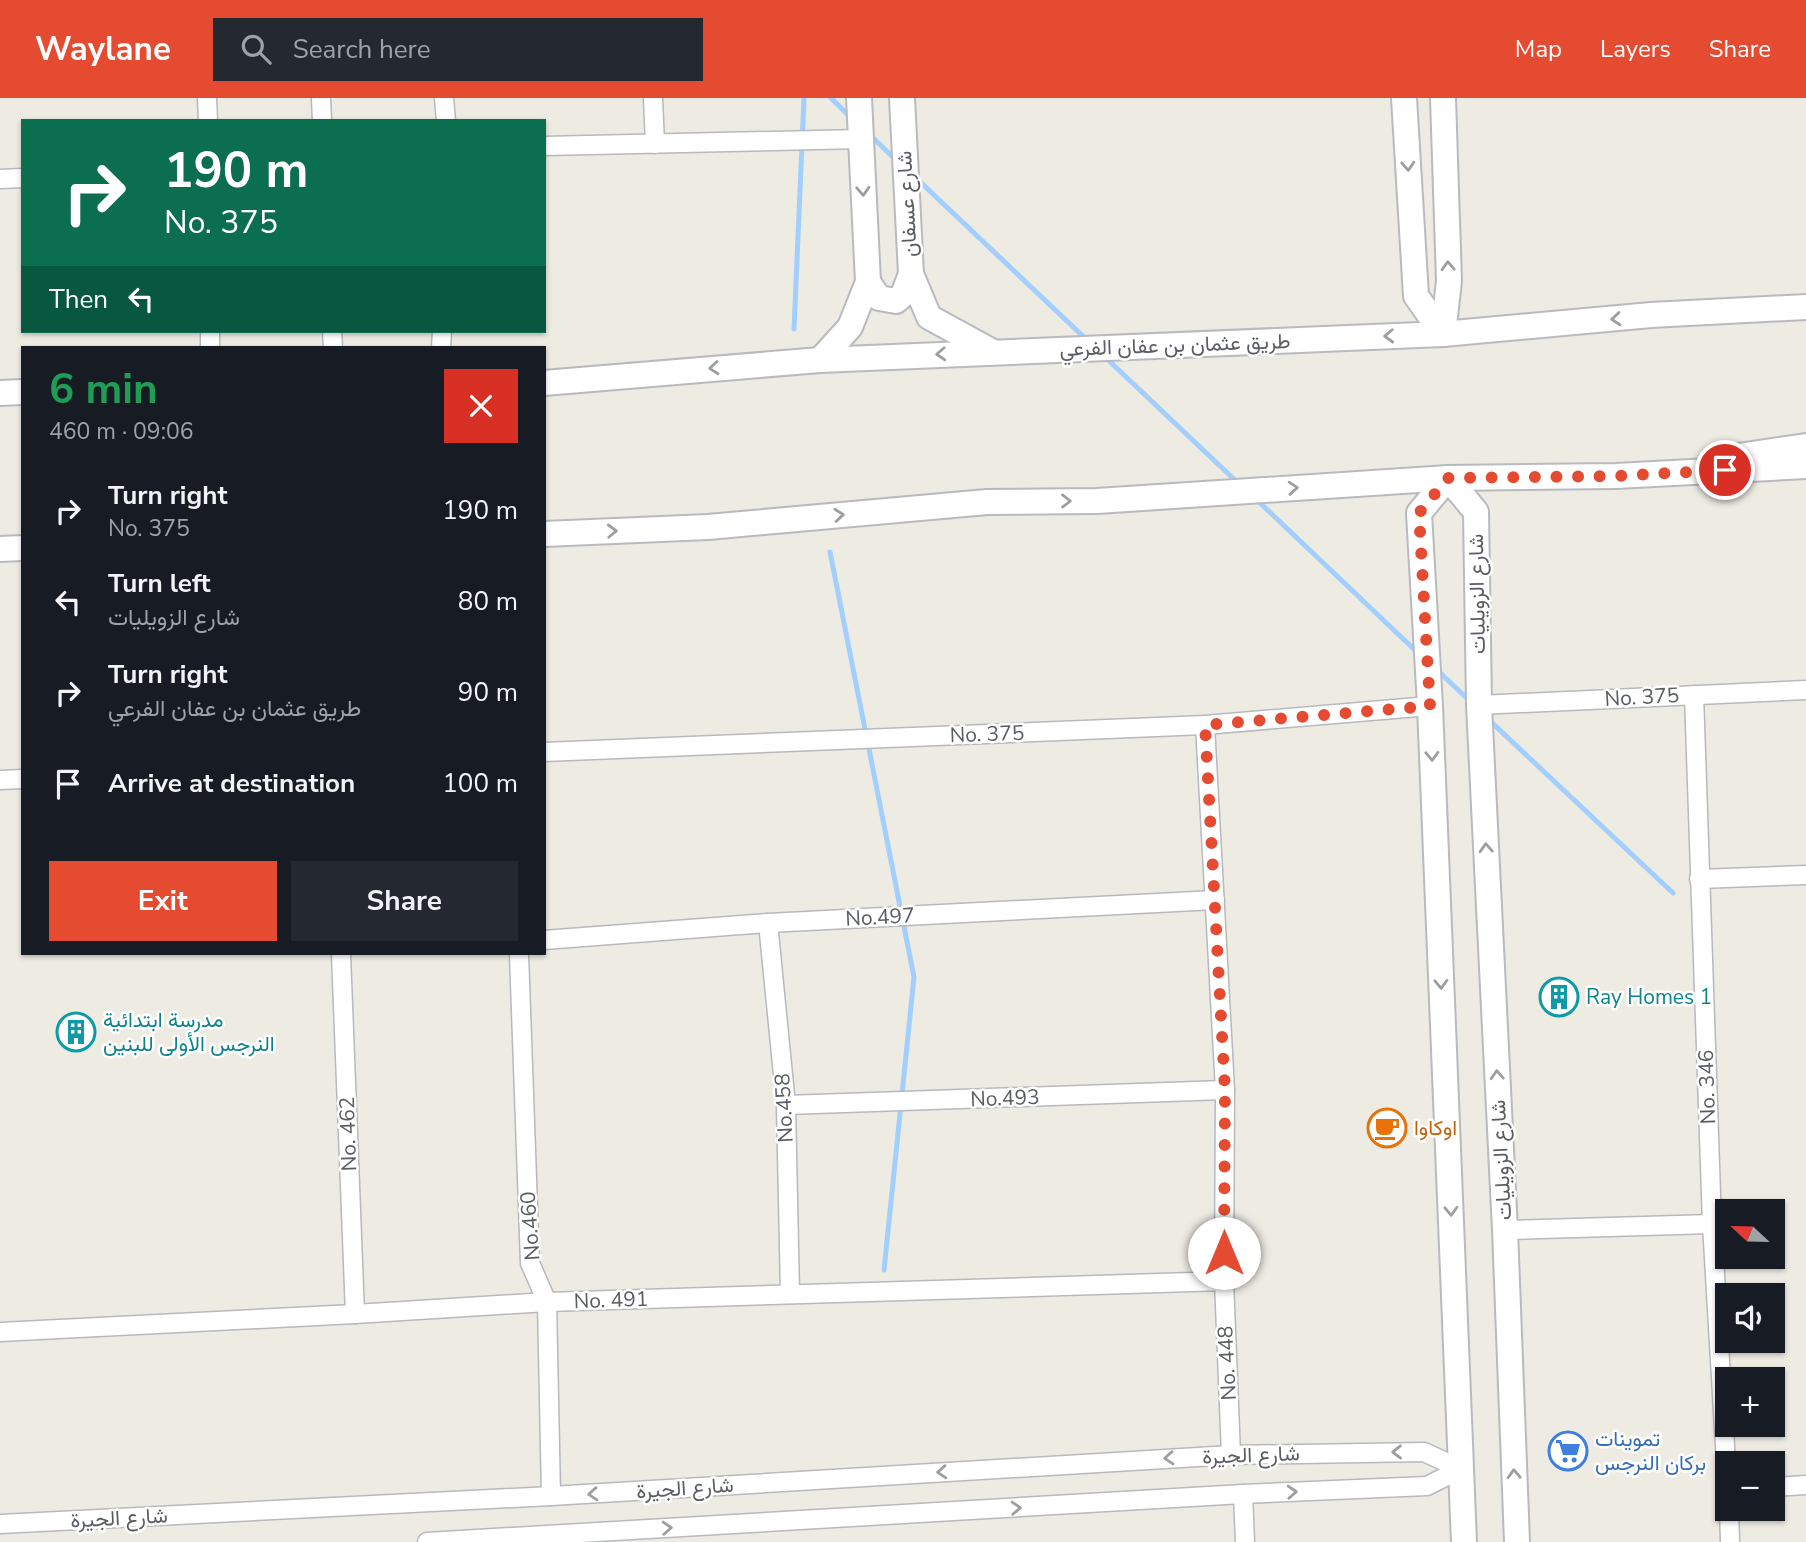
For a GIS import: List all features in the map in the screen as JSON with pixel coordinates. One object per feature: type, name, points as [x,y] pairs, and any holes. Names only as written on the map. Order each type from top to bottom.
[{"type":"street","points":[[207,98],[208,119]]},
{"type":"street","points":[[321,98],[322,119]]},
{"type":"street","points":[[444,98],[446,119]]},
{"type":"street","points":[[653,98],[654,144]]},
{"type":"street","name":"شارع عسفان","points":[[820,360],[850,327],[868,282],[859,98]]},
{"type":"street","name":"شارع عسفان","points":[[902,98],[911,274],[929,317],[994,352]]},
{"type":"street","points":[[1404,98],[1416,296],[1443,334]]},
{"type":"street","points":[[1443,98],[1448,281],[1443,334]]},
{"type":"street","points":[[546,146],[860,139]]},
{"type":"street","points":[[0,179],[21,178]]},
{"type":"street","points":[[868,282],[879,298],[896,301],[903,295],[911,274]]},
{"type":"street","name":"طريق عثمان بن عفان الفرعي","points":[[546,383],[820,360],[1443,334],[1651,315],[1806,307]]},
{"type":"street","points":[[1651,315],[1806,323]]},
{"type":"street","points":[[0,393],[21,392]]},
{"type":"street","points":[[1616,476],[1806,446]]},
{"type":"street","points":[[546,534],[708,527],[987,502],[1097,501],[1448,478],[1616,476],[1806,466]]},
{"type":"street","points":[[1448,478],[1419,513],[1430,706],[1464,1542]]},
{"type":"street","name":"شارع الزويليات","points":[[1448,478],[1476,512],[1479,705],[1505,1230],[1517,1542]]},
{"type":"street","points":[[0,549],[21,548]]},
{"type":"street","name":"No. 375","points":[[1479,705],[1806,690]]},
{"type":"street","name":"No. 346","points":[[1694,695],[1712,1224],[1725,1451]]},
{"type":"street","name":"No. 375","points":[[546,752],[1205,725],[1430,706]]},
{"type":"street","name":"No. 448","points":[[1205,725],[1225,1090],[1224,1281],[1231,1455]]},
{"type":"street","points":[[0,780],[21,779]]},
{"type":"street","points":[[1699,879],[1806,875]]},
{"type":"street","name":"No.497","points":[[546,940],[768,923],[1215,900]]},
{"type":"street","name":"No.458","points":[[768,923],[786,1105],[790,1294]]},
{"type":"street","name":"No. 462","points":[[341,955],[355,1314]]},
{"type":"street","name":"No.460","points":[[519,955],[530,1263],[547,1302],[551,1496]]},
{"type":"street","name":"No.493","points":[[786,1105],[1225,1090]]},
{"type":"street","points":[[1505,1230],[1712,1224]]},
{"type":"street","name":"No. 491","points":[[0,1332],[547,1302],[1224,1281]]},
{"type":"street","name":"شارع الجيرة","points":[[0,1524],[551,1496],[1231,1455],[1424,1452],[1461,1469]]},
{"type":"street","name":"شارع الجيرة","points":[[427,1542],[1243,1494],[1427,1486],[1461,1469]]},
{"type":"street","points":[[1785,1486],[1806,1485]]},
{"type":"street","points":[[1243,1494],[1245,1542]]},
{"type":"street","points":[[1729,1521],[1730,1542]]},
{"type":"waterway","points":[[794,329],[804,98]]},
{"type":"waterway","points":[[831,98],[851,118]]},
{"type":"waterway","points":[[869,134],[897,161]]},
{"type":"waterway","points":[[915,177],[1088,341]]},
{"type":"waterway","points":[[1105,357],[1238,483]]},
{"type":"waterway","points":[[1257,500],[1418,653]]},
{"type":"waterway","points":[[830,552],[914,977],[884,1270]]},
{"type":"waterway","points":[[1436,669],[1472,703]]},
{"type":"waterway","points":[[1489,720],[1673,893]]},
{"type":"place","name":"Ray Homes 1","points":[[1559,997]]},
{"type":"place","name":"مدرسة ابتدائية النرجس الأولى للبنين","points":[[76,1032]]},
{"type":"place","name":"اوكاوا","points":[[1387,1128]]},
{"type":"place","name":"تموينات بركان النرجس","points":[[1568,1451]]},
{"type":"route","points":[[1224,1253],[1225,1090],[1205,725],[1430,706],[1419,513],[1448,478],[1616,476],[1725,470]]}]
